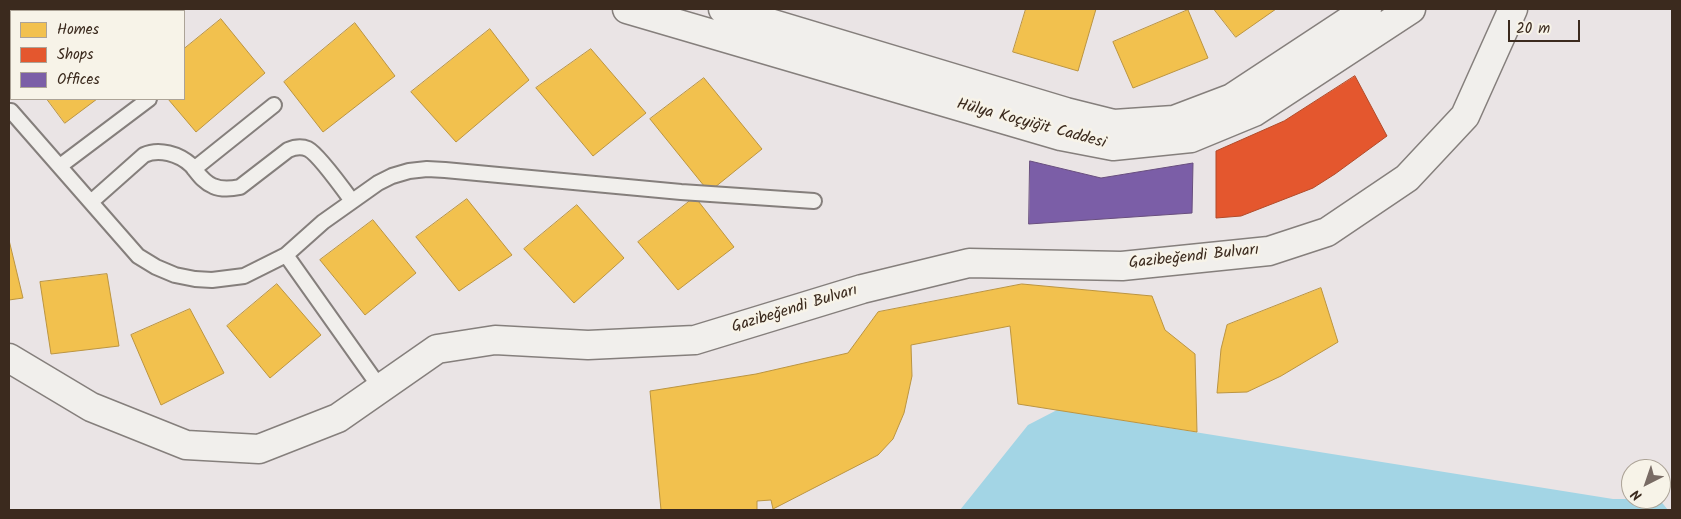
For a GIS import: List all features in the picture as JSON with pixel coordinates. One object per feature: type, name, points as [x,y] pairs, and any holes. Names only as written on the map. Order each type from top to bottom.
[{"type":"street","name":"Hülya Koçyiğit Caddesi","points":[[627,9],[1061,136],[1113,146],[1191,138],[1254,112],[1411,9]]},
{"type":"street","name":"Hülya Koçyiğit Caddesi","points":[[724,9],[1066,112],[1114,124],[1174,120],[1232,98],[1367,9]]},
{"type":"street","name":"Gazibeğendi Bulvarı","points":[[9,358],[91,406],[186,445],[259,448],[338,418],[437,349],[495,340],[588,345],[695,340],[862,289],[969,262],[1122,266],[1269,251],[1327,232],[1407,178],[1465,116],[1513,9]]},
{"type":"lane","points":[[60,166],[147,100]]},
{"type":"lane","points":[[194,169],[274,106]]},
{"type":"lane","points":[[11,107],[138,256],[156,267],[175,275],[195,279],[228,279],[244,276],[286,255],[324,222],[378,183],[409,171],[427,169],[681,192],[814,201]]},
{"type":"lane","points":[[91,202],[144,155],[152,152],[173,154],[182,159],[200,177],[214,186],[231,189],[240,187],[288,150],[295,147],[303,147],[314,153],[352,201]]},
{"type":"lane","points":[[286,255],[381,389]]},
{"type":"water","points":[[1057,410],[1621,499],[1621,509],[1668,510],[960,510],[1028,425]]},
{"type":"building: Homes","points":[[1026,9],[1096,9],[1078,71],[1013,52]]},
{"type":"building: Homes","points":[[1214,9],[1276,9],[1236,37]]},
{"type":"building: Homes","points":[[1188,10],[1208,58],[1133,88],[1113,42]]},
{"type":"building: Homes","points":[[221,19],[265,73],[196,132],[169,100],[185,100],[185,48]]},
{"type":"building: Homes","points":[[355,23],[395,76],[323,132],[284,82]]},
{"type":"building: Homes","points":[[490,29],[529,80],[456,142],[411,92]]},
{"type":"building: Homes","points":[[591,49],[646,113],[593,156],[536,88]]},
{"type":"building: Homes","points":[[704,78],[762,149],[709,192],[650,119]]},
{"type":"building: Homes","points":[[48,100],[96,100],[65,123]]},
{"type":"building: Homes","points":[[695,197],[734,247],[678,290],[638,242]]},
{"type":"building: Homes","points":[[467,199],[512,255],[459,291],[416,237]]},
{"type":"building: Homes","points":[[577,205],[624,258],[574,303],[524,249]]},
{"type":"building: Homes","points":[[373,220],[416,273],[365,315],[320,260]]},
{"type":"building: Homes","points":[[9,240],[23,298],[9,300]]},
{"type":"building: Homes","points":[[107,274],[119,346],[51,354],[40,282]]},
{"type":"building: Homes","points":[[277,284],[321,335],[270,378],[227,326]]},
{"type":"building: Homes","points":[[1022,284],[1152,296],[1165,330],[1195,354],[1197,432],[1018,404],[1010,326],[911,345],[912,376],[904,413],[893,439],[878,455],[773,509],[771,500],[757,501],[757,510],[661,510],[650,391],[756,374],[848,353],[878,312]]},
{"type":"building: Homes","points":[[1321,288],[1338,342],[1281,376],[1247,392],[1217,393],[1221,349],[1227,325]]},
{"type":"building: Homes","points":[[190,309],[224,373],[161,405],[131,335]]},
{"type":"building: Shops","points":[[1355,76],[1387,136],[1313,188],[1241,216],[1216,218],[1216,151],[1284,121]]},
{"type":"building: Offices","points":[[1030,161],[1101,178],[1193,163],[1192,213],[1029,224]]}]
